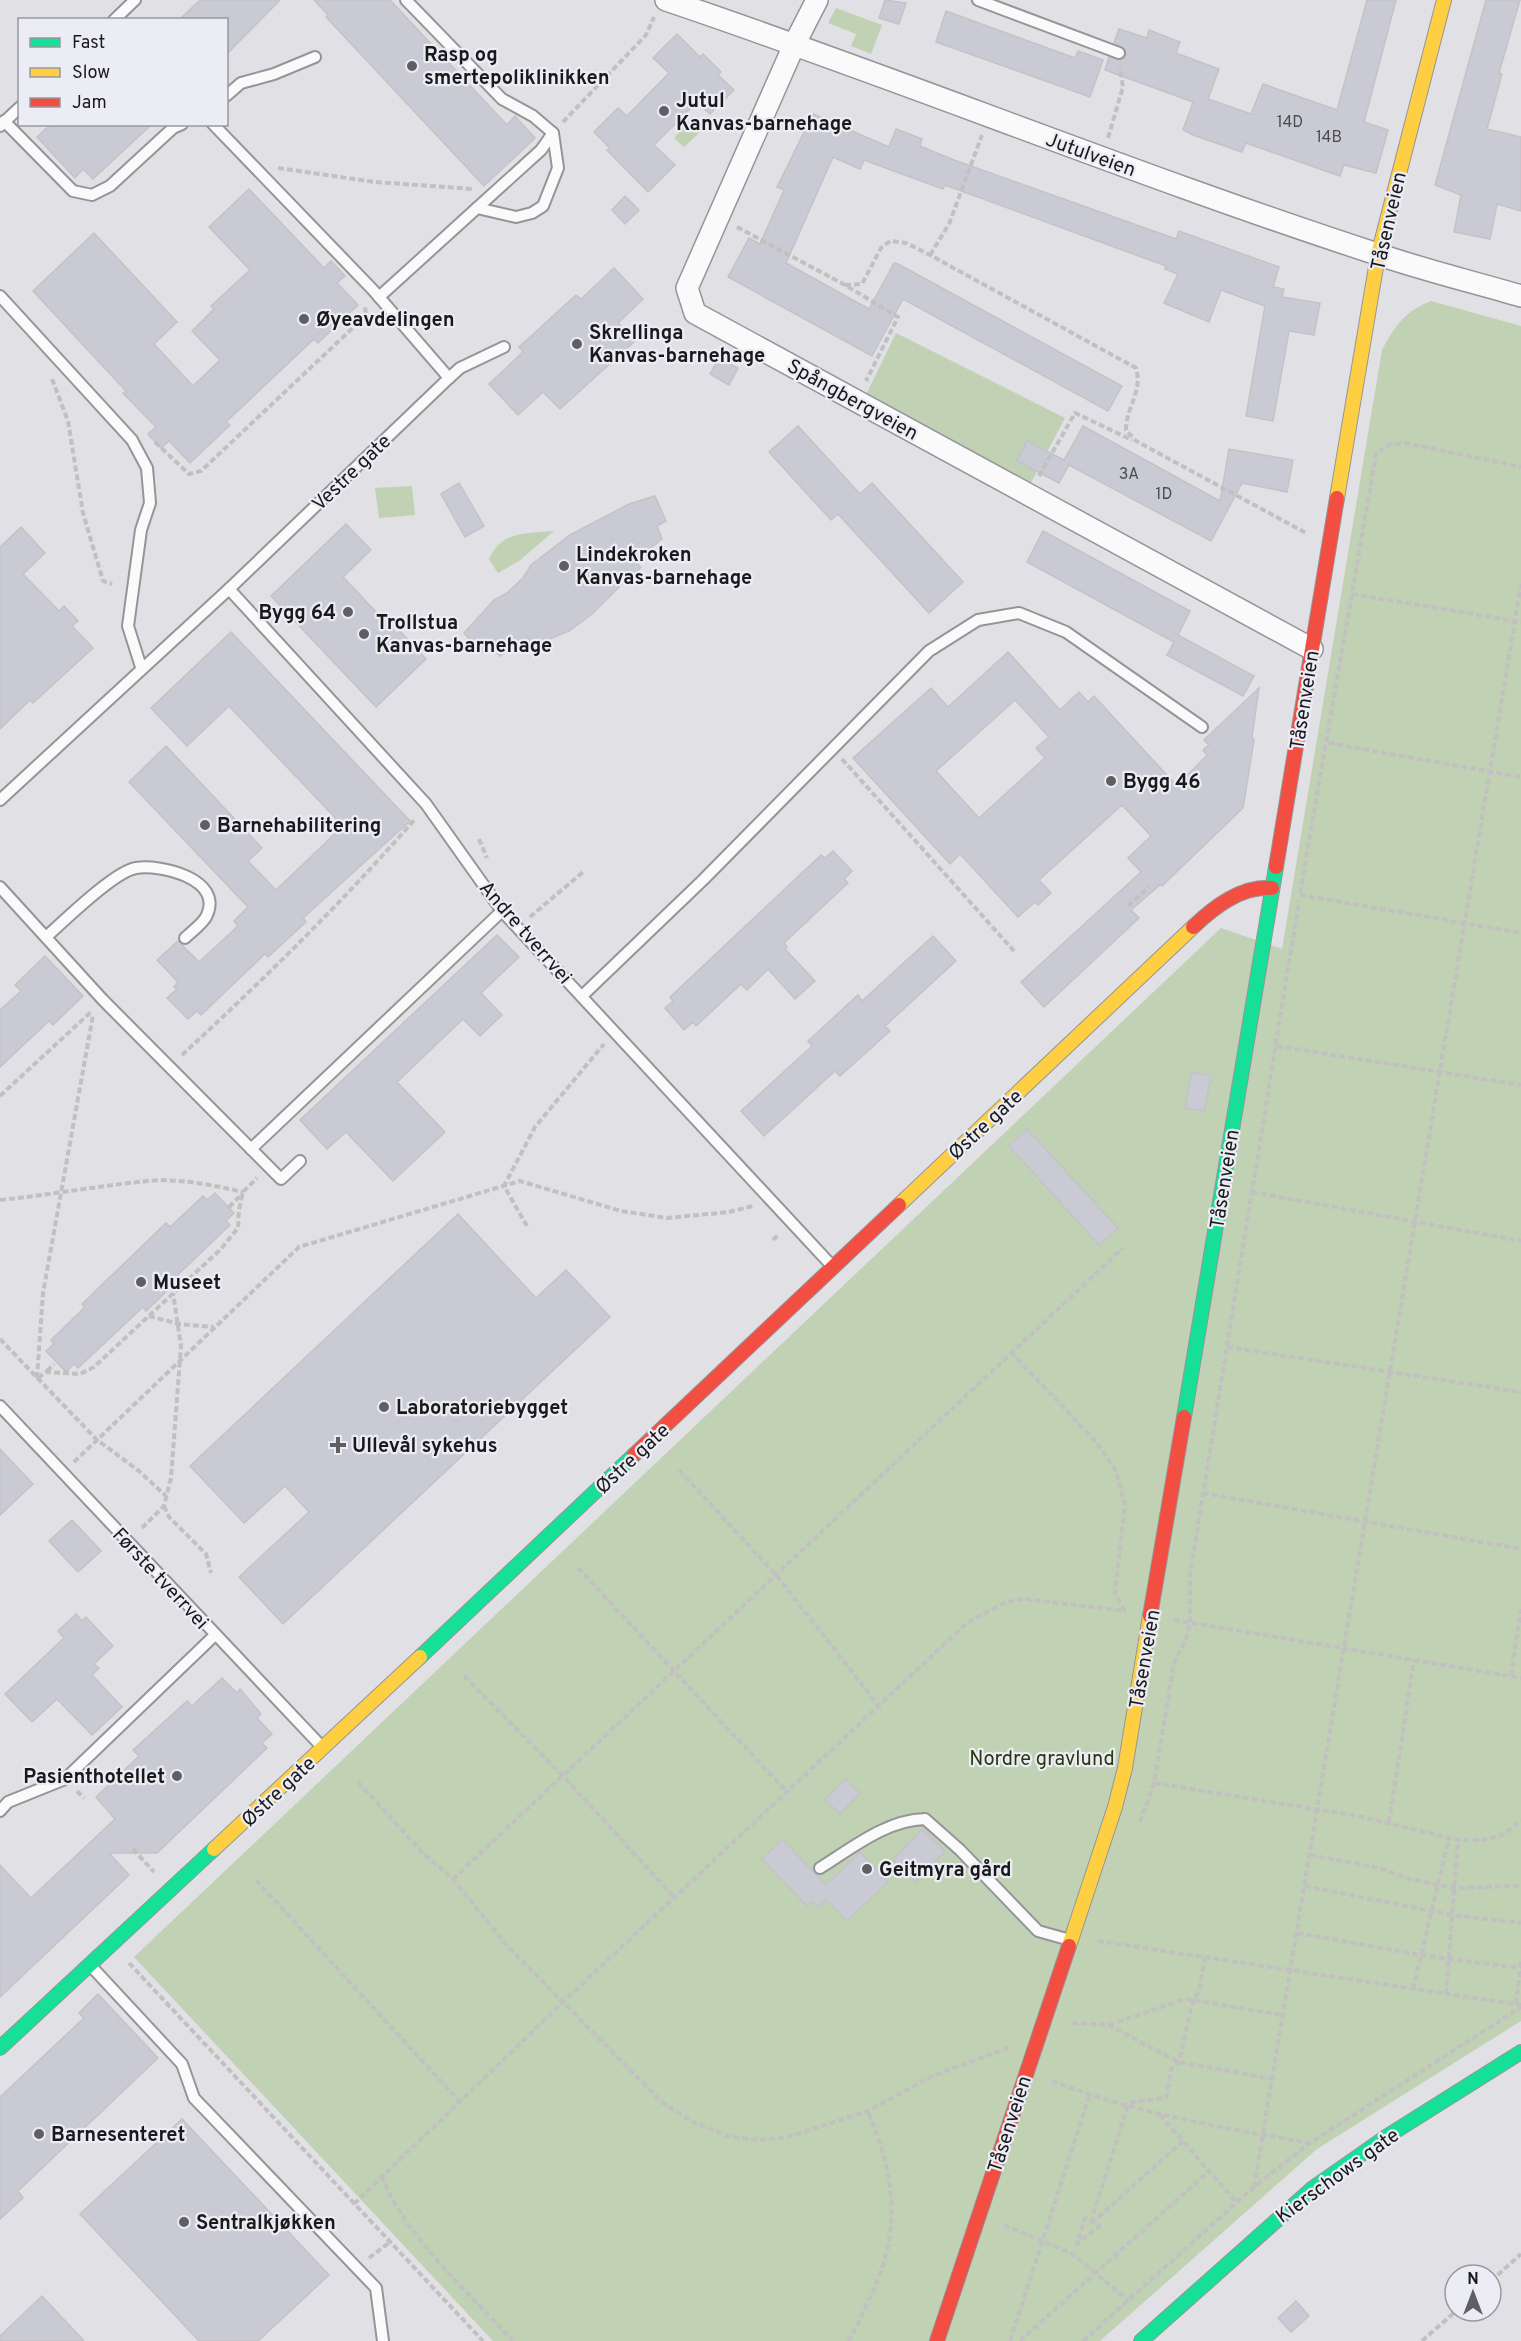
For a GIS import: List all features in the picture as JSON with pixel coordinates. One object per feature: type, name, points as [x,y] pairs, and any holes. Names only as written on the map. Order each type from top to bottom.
[{"type":"street","name":"Spångbergveien","points":[[817,0],[795,43],[687,288],[695,313],[1312,649]]},
{"type":"street","name":"Tåsenveien","points":[[937,2341],[1115,1807],[1135,1717],[1378,255],[1444,0]]},
{"type":"street","name":"Jutulveien","points":[[662,4],[795,43],[989,117],[1378,255],[1521,296]]},
{"type":"street","name":"Østre gate","points":[[0,2048],[324,1749],[1214,907],[1256,887],[1272,888]]},
{"type":"street","name":"Kierschows gate","points":[[1141,2341],[1313,2188],[1386,2137],[1521,2052]]},
{"type":"lane","points":[[116,18],[135,0]]},
{"type":"lane","points":[[406,0],[502,99],[533,116],[553,133],[558,168],[543,206],[532,213],[516,217],[477,208]]},
{"type":"lane","points":[[978,0],[1119,53]]},
{"type":"lane","points":[[228,94],[241,83],[274,74],[315,57]]},
{"type":"lane","points":[[18,109],[2,124],[73,191],[92,195],[110,186],[178,126]]},
{"type":"lane","points":[[215,126],[379,297],[449,378]]},
{"type":"lane","points":[[379,297],[541,150],[553,133]]},
{"type":"lane","points":[[0,296],[132,440],[147,468],[150,503],[141,530],[128,626],[141,667]]},
{"type":"lane","name":"Vestre gate","points":[[0,801],[141,667],[229,589],[460,368],[504,347]]},
{"type":"lane","name":"Andre tverrvei","points":[[229,589],[426,804],[502,911],[834,1267]]},
{"type":"lane","points":[[582,996],[834,750],[929,651],[978,620],[1019,613],[1066,632],[1202,727]]},
{"type":"lane","points":[[46,937],[108,883],[135,868],[168,870],[196,879],[208,898],[207,915],[185,938]]},
{"type":"lane","points":[[0,887],[170,1067],[281,1179],[300,1161]]},
{"type":"lane","points":[[251,1149],[502,911]]},
{"type":"lane","name":"Første tverrvei","points":[[0,1406],[324,1749]]},
{"type":"lane","points":[[0,1810],[8,1802],[65,1779],[215,1635]]},
{"type":"lane","points":[[820,1868],[871,1836],[907,1820],[925,1819],[960,1850],[1038,1931],[1070,1940]]},
{"type":"lane","points":[[90,1965],[182,2064],[194,2098],[376,2288],[383,2341]]},
{"type":"path","points":[[553,133],[646,35],[662,4]]},
{"type":"path","points":[[1102,158],[1123,87],[1119,53]]},
{"type":"path","points":[[930,255],[950,224],[989,117]]},
{"type":"path","points":[[250,163],[375,182],[498,189]]},
{"type":"path","points":[[717,217],[845,285],[898,317],[855,401]]},
{"type":"path","points":[[845,285],[862,284],[881,248],[890,241],[906,243],[930,255],[1136,368],[1138,392],[1126,420],[1126,430],[1136,441]]},
{"type":"path","points":[[155,442],[189,474],[201,471],[366,315],[364,306]]},
{"type":"path","points":[[49,372],[68,421],[77,481],[103,581],[112,584]]},
{"type":"path","points":[[1028,495],[1075,412],[1136,441],[1330,546]]},
{"type":"path","points":[[1376,454],[1390,444],[1406,443],[1521,467]]},
{"type":"path","points":[[1254,2187],[1521,584]]},
{"type":"path","points":[[1353,594],[1521,622]]},
{"type":"path","points":[[1328,743],[1521,777]]},
{"type":"path","points":[[834,750],[1014,951]]},
{"type":"path","points":[[170,1067],[284,960],[366,876],[416,819]]},
{"type":"path","points":[[527,920],[583,872]]},
{"type":"path","points":[[1128,906],[1149,887]]},
{"type":"path","points":[[1300,895],[1521,933]]},
{"type":"path","points":[[0,1096],[95,1008],[43,1293],[37,1378]]},
{"type":"path","points":[[504,1186],[535,1127],[587,1067],[614,1030]]},
{"type":"path","points":[[1277,1046],[1521,1085]]},
{"type":"path","points":[[229,1207],[269,1167]]},
{"type":"path","points":[[0,1200],[149,1181],[210,1184],[243,1192]]},
{"type":"path","points":[[74,1462],[299,1247],[520,1181],[621,1211],[667,1218],[729,1212],[757,1205]]},
{"type":"path","points":[[504,1186],[527,1226]]},
{"type":"path","points":[[46,1372],[80,1374],[94,1367],[221,1249],[238,1228],[243,1192]]},
{"type":"path","points":[[1252,1192],[1521,1241]]},
{"type":"path","points":[[773,1240],[782,1231]]},
{"type":"path","points":[[453,1879],[1123,1248]]},
{"type":"path","points":[[142,1528],[164,1506],[171,1478],[179,1360],[179,1324],[173,1293]]},
{"type":"path","points":[[149,1316],[179,1324],[214,1327]]},
{"type":"path","points":[[0,1339],[96,1439],[139,1471],[166,1496]]},
{"type":"path","points":[[1227,1347],[1521,1392]]},
{"type":"path","points":[[1011,1352],[1096,1442],[1116,1471],[1125,1504],[1115,1593],[1124,1610]]},
{"type":"path","points":[[37,1378],[54,1364]]},
{"type":"path","points":[[680,1470],[776,1575],[878,1705]]},
{"type":"path","points":[[1203,1493],[1521,1549]]},
{"type":"path","points":[[164,1506],[169,1517],[206,1554],[211,1573]]},
{"type":"path","points":[[578,1568],[786,1791]]},
{"type":"path","points":[[354,2204],[564,2001],[968,1622],[1006,1602],[1024,1599],[1131,1611]]},
{"type":"path","points":[[1511,1676],[1521,1609]]},
{"type":"path","points":[[1165,1618],[1521,1678]]},
{"type":"path","points":[[1389,1822],[1414,1660]]},
{"type":"path","points":[[464,1676],[563,1776],[674,1897]]},
{"type":"path","points":[[357,1782],[423,1853],[453,1879],[508,1947],[663,2103],[695,2123],[731,2137],[760,2140],[788,2137],[868,2111],[932,2076],[1004,2049],[1035,2042]]},
{"type":"path","points":[[1154,1783],[1389,1822],[1458,1840],[1483,1840],[1503,1835],[1521,1820]]},
{"type":"path","points":[[76,1790],[84,1798]]},
{"type":"path","points":[[1413,1989],[1449,1838]]},
{"type":"path","points":[[1446,1994],[1458,1840]]},
{"type":"path","points":[[133,1849],[155,1872]]},
{"type":"path","points":[[1310,1855],[1380,1868],[1409,1879],[1454,1888],[1521,1886]]},
{"type":"path","points":[[256,1880],[460,2102]]},
{"type":"path","points":[[1305,1886],[1452,1915],[1521,1923]]},
{"type":"path","points":[[1297,1933],[1421,1956],[1519,1968]]},
{"type":"path","points":[[1098,1941],[1520,2005]]},
{"type":"path","points":[[1093,2221],[1128,2105],[1132,2102],[1166,2098],[1171,2069],[1179,2062],[1193,2000],[1200,1992],[1205,1957]]},
{"type":"path","points":[[126,1960],[483,2341]]},
{"type":"path","points":[[1520,2005],[1519,1968],[1521,1961]]},
{"type":"path","points":[[1072,2023],[1108,2025],[1185,1999],[1282,2015]]},
{"type":"path","points":[[1083,2341],[1254,2187],[1310,2143],[1520,2005]]},
{"type":"path","points":[[1108,2025],[1179,2062],[1273,2079]]},
{"type":"path","points":[[1052,2080],[1090,2094],[1159,2114],[1310,2143]]},
{"type":"path","points":[[1010,2341],[1090,2094]]},
{"type":"path","points":[[848,2341],[879,2282],[893,2233],[892,2188],[868,2111]]},
{"type":"path","points":[[1159,2114],[1237,2203]]},
{"type":"path","points":[[1093,2221],[1183,2141]]},
{"type":"path","points":[[1020,2341],[1209,2172]]},
{"type":"path","points":[[382,2176],[389,2197],[427,2246],[513,2341]]},
{"type":"path","points":[[1071,2253],[1077,2244],[1099,2226],[1084,2218],[1077,2244]]},
{"type":"path","points":[[1004,2225],[1071,2253],[1128,2300]]},
{"type":"path","points":[[357,2268],[390,2242]]},
{"type":"path","points":[[1503,2270],[1521,2254]]},
{"type":"path","points":[[1422,2341],[1443,2322]]},
{"type":"green space","points":[[836,8],[882,25],[871,54],[851,46],[856,34],[828,23]]},
{"type":"green space","points":[[690,121],[700,132],[684,147],[674,138]]},
{"type":"green space","name":"Nordre gravlund","points":[[1431,301],[1521,326],[1521,2021],[1317,2149],[1100,2341],[493,2341],[134,1957],[1221,928],[1282,949],[1382,350],[1391,334],[1407,315]]},
{"type":"green space","points":[[896,333],[1065,418],[1027,490],[864,399]]},
{"type":"green space","points":[[412,486],[415,515],[379,518],[375,488]]},
{"type":"green space","points":[[554,531],[519,561],[498,573],[489,559],[494,550],[508,538]]},
{"type":"building","points":[[200,0],[280,0],[228,53],[228,18],[181,18]]},
{"type":"building","name":"Rasp og smertepoliklinikken","points":[[314,0],[390,0],[507,125],[515,116],[535,138],[484,186],[326,17],[328,15]]},
{"type":"building","points":[[885,0],[906,3],[899,24],[879,18]]},
{"type":"building","points":[[1367,0],[1396,0],[1364,122],[1388,130],[1376,173],[1344,165],[1340,176],[1246,143],[1242,152],[1193,135],[1183,130],[1193,102],[1105,70],[1109,57],[1120,60],[1126,55],[1124,48],[1114,43],[1119,29],[1147,38],[1149,30],[1180,42],[1176,53],[1219,69],[1208,99],[1251,114],[1263,84],[1337,110]]},
{"type":"building","points":[[1486,0],[1520,0],[1499,73],[1502,74],[1487,129],[1521,137],[1521,211],[1497,204],[1490,239],[1454,232],[1461,195],[1435,185]]},
{"type":"building","points":[[946,11],[1075,58],[1078,51],[1103,60],[1090,97],[936,42]]},
{"type":"building","name":"Jutul Kanvas-barnehage","points":[[677,34],[700,57],[703,54],[721,72],[718,75],[734,90],[710,114],[697,102],[654,145],[675,165],[648,192],[607,150],[610,148],[594,132],[618,108],[627,116],[669,73],[653,58]]},
{"type":"building","points":[[813,114],[889,147],[896,129],[922,139],[920,146],[954,160],[1176,239],[1179,231],[1279,267],[1273,287],[1284,289],[1282,297],[1320,303],[1314,335],[1289,331],[1273,421],[1246,416],[1265,306],[1221,290],[1209,322],[1164,303],[1178,274],[1165,269],[1166,266],[945,185],[943,189],[864,160],[860,169],[833,157],[786,263],[869,309],[894,263],[898,264],[1122,386],[1108,411],[903,299],[872,356],[728,277],[749,238],[760,244],[784,190],[777,187]]},
{"type":"building","points":[[49,126],[150,126],[93,179],[83,169],[75,178],[37,137]]},
{"type":"building","name":"Øyeavdelingen","points":[[249,189],[324,268],[331,261],[345,276],[337,283],[358,305],[318,343],[314,339],[226,422],[230,425],[190,463],[169,441],[161,448],[148,434],[156,427],[123,393],[126,391],[33,291],[94,233],[177,322],[154,344],[193,386],[220,360],[192,331],[214,309],[211,306],[250,270],[209,227]]},
{"type":"building","points":[[625,196],[639,210],[625,224],[612,210]]},
{"type":"building","name":"Skrellinga Kanvas-barnehage","points":[[614,268],[643,299],[618,323],[635,341],[560,409],[543,392],[518,415],[489,384],[523,352],[519,347],[576,295],[581,299]]},
{"type":"building","points":[[719,358],[738,368],[729,385],[710,374]]},
{"type":"building","points":[[798,426],[860,494],[872,483],[963,582],[929,613],[838,514],[831,520],[769,452]]},
{"type":"building","points":[[1083,426],[1220,501],[1229,449],[1293,460],[1287,492],[1242,483],[1211,541],[1069,465],[1059,483],[1017,461],[1027,441],[1064,460]]},
{"type":"building","points":[[459,483],[484,526],[465,537],[441,494]]},
{"type":"building","points":[[655,496],[666,521],[657,526],[662,539],[634,561],[641,567],[625,585],[623,583],[592,614],[569,631],[532,646],[528,637],[500,656],[490,646],[482,653],[464,633],[494,600],[507,593],[523,578],[531,565],[570,535],[629,504]]},
{"type":"building","name":"Bygg 64","points":[[346,524],[371,550],[343,577],[397,634],[400,631],[426,659],[376,707],[271,596]]},
{"type":"building","points":[[21,527],[45,553],[23,574],[59,611],[64,606],[78,621],[72,626],[93,648],[33,703],[30,700],[0,729],[0,547]]},
{"type":"building","points":[[1043,531],[1190,611],[1178,635],[1254,676],[1243,696],[1167,655],[1174,642],[1027,562]]},
{"type":"building","name":"Barnehabilitering","points":[[231,632],[410,821],[303,918],[306,922],[268,957],[265,954],[201,1015],[197,1011],[188,1019],[167,998],[177,989],[174,987],[178,982],[157,960],[178,941],[199,962],[238,926],[234,921],[248,907],[129,782],[166,746],[262,848],[248,861],[276,890],[343,826],[229,706],[187,746],[151,708]]},
{"type":"building","name":"Bygg 46","points":[[1008,652],[1060,710],[1079,692],[1088,702],[1094,696],[1177,786],[1207,755],[1203,750],[1209,745],[1204,740],[1259,688],[1252,737],[1254,740],[1243,808],[1162,886],[1161,884],[1131,910],[1139,918],[1044,1007],[1021,982],[1141,872],[1128,858],[1151,836],[1122,805],[1039,880],[1051,893],[1038,905],[1035,902],[1018,917],[960,854],[950,864],[853,758],[931,688],[948,707]],"holes":[[[1015,700],[1049,737],[1036,748],[1045,758],[979,818],[936,771]]]},
{"type":"building","points":[[833,851],[852,871],[844,879],[848,883],[784,943],[787,947],[785,949],[815,981],[795,999],[768,969],[747,990],[741,984],[696,1026],[693,1022],[684,1030],[665,1008],[673,1001],[670,997],[821,855],[825,858]]},
{"type":"building","points":[[497,935],[519,957],[481,993],[502,1015],[480,1036],[463,1019],[397,1082],[445,1132],[393,1181],[346,1132],[327,1149],[300,1120]]},
{"type":"building","points":[[933,936],[956,961],[885,1026],[890,1031],[840,1076],[835,1071],[764,1136],[741,1111],[812,1046],[808,1041],[858,995],[862,1001]]},
{"type":"building","points":[[45,956],[83,996],[53,1025],[49,1021],[0,1067],[0,1010],[21,991],[15,985]]},
{"type":"building","points":[[1192,1072],[1211,1076],[1204,1111],[1185,1108]]},
{"type":"building","points":[[1027,1129],[1118,1228],[1099,1245],[1009,1146]]},
{"type":"building","name":"Museet","points":[[215,1193],[234,1213],[226,1221],[230,1225],[166,1286],[169,1289],[146,1311],[143,1307],[78,1368],[74,1364],[66,1372],[46,1351],[54,1344],[51,1340],[85,1307],[82,1304],[166,1223],[170,1227],[203,1196],[207,1200]]},
{"type":"building","name":"Laboratoriebygget","points":[[458,1214],[536,1298],[566,1270],[610,1317],[283,1624],[239,1577],[309,1512],[285,1486],[244,1523],[190,1466]]},
{"type":"building","points":[[0,1449],[33,1484],[0,1515]]},
{"type":"building","points":[[72,1520],[101,1551],[78,1572],[49,1541]]},
{"type":"building","points":[[76,1614],[82,1621],[86,1617],[113,1646],[94,1664],[99,1668],[92,1675],[122,1707],[92,1735],[57,1699],[32,1722],[5,1694],[64,1638],[58,1631]]},
{"type":"building","name":"Pasienthotellet","points":[[222,1678],[237,1693],[240,1689],[261,1714],[257,1718],[272,1734],[262,1743],[267,1748],[157,1853],[109,1853],[129,1875],[0,1997],[0,1865],[31,1898],[115,1819],[96,1797],[139,1756],[133,1750],[187,1701],[192,1706]]},
{"type":"building","points":[[845,1779],[860,1793],[840,1814],[825,1800]]},
{"type":"building","points":[[922,1829],[945,1851],[916,1882],[893,1860]]},
{"type":"building","points":[[782,1839],[826,1885],[860,1852],[888,1882],[847,1921],[826,1899],[818,1907],[812,1901],[807,1906],[762,1859]]},
{"type":"building","name":"Barnesenteret","points":[[98,1994],[158,2058],[18,2191],[23,2198],[0,2219],[0,2097],[84,2018],[79,2013]]},
{"type":"building","name":"Sentralkjøkken","points":[[182,2119],[329,2275],[258,2341],[199,2341],[80,2214]]},
{"type":"building","points":[[42,2296],[84,2341],[0,2341],[0,2336]]},
{"type":"building","points":[[1296,2301],[1309,2316],[1291,2332],[1278,2318]]},
{"type":"traffic: fast","points":[[1184,1417],[1276,867]]},
{"type":"traffic: fast","points":[[420,1657],[634,1455]]},
{"type":"traffic: fast","points":[[0,2048],[214,1849]]},
{"type":"traffic: fast","points":[[1141,2341],[1313,2188],[1386,2137],[1521,2052]]},
{"type":"traffic: slow","points":[[1337,498],[1378,255],[1444,0]]},
{"type":"traffic: slow","points":[[899,1205],[1193,927]]},
{"type":"traffic: slow","points":[[1069,1946],[1115,1807],[1125,1768],[1150,1616]]},
{"type":"traffic: slow","points":[[214,1849],[420,1657]]},
{"type":"traffic: jam","points":[[1276,867],[1337,498]]},
{"type":"traffic: jam","points":[[1193,927],[1219,905],[1239,894],[1250,890],[1272,888]]},
{"type":"traffic: jam","points":[[634,1455],[899,1205]]},
{"type":"traffic: jam","points":[[1150,1616],[1184,1417]]},
{"type":"traffic: jam","points":[[937,2341],[1069,1946]]},
{"type":"place","name":"Rasp og smertepoliklinikken","points":[[412,66]]},
{"type":"place","name":"Jutul Kanvas-barnehage","points":[[664,111]]},
{"type":"place","name":"Øyeavdelingen","points":[[304,319]]},
{"type":"place","name":"Skrellinga Kanvas-barnehage","points":[[577,344]]},
{"type":"place","name":"Lindekroken Kanvas-barnehage","points":[[564,566]]},
{"type":"place","name":"Bygg 64","points":[[348,612]]},
{"type":"place","name":"Trollstua Kanvas-barnehage","points":[[364,634]]},
{"type":"place","name":"Bygg 46","points":[[1111,781]]},
{"type":"place","name":"Barnehabilitering","points":[[205,825]]},
{"type":"place","name":"Museet","points":[[141,1282]]},
{"type":"place","name":"Laboratoriebygget","points":[[384,1407]]},
{"type":"place","name":"Ullevål sykehus","points":[[338,1445]]},
{"type":"place","name":"Pasienthotellet","points":[[177,1776]]},
{"type":"place","name":"Geitmyra gård","points":[[867,1869]]},
{"type":"place","name":"Barnesenteret","points":[[39,2134]]},
{"type":"place","name":"Sentralkjøkken","points":[[184,2222]]}]
